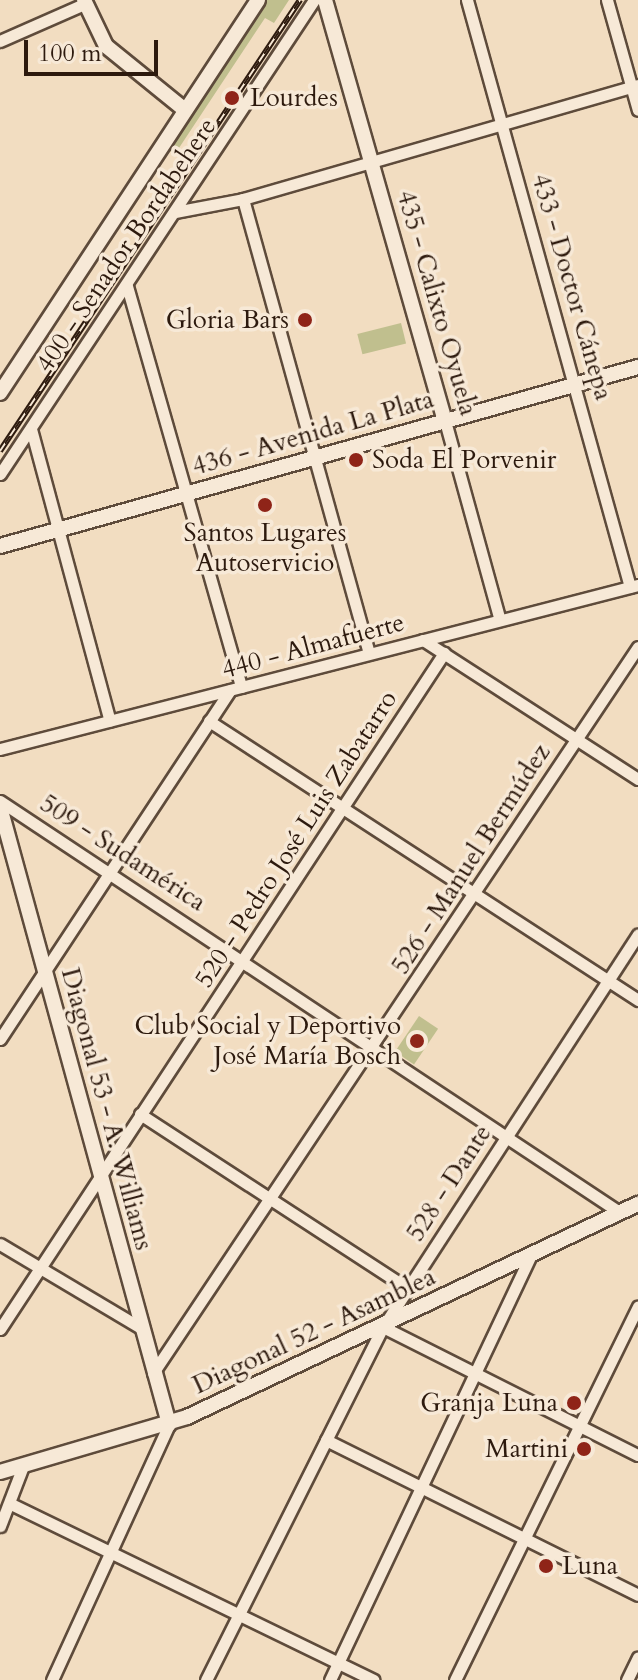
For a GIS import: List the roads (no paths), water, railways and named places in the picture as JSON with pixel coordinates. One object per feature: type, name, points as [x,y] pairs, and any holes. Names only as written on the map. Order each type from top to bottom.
[{"type":"street","points":[[0,393],[258,0]]},
{"type":"street","name":"400 - Senador Bordabehere","points":[[0,474],[314,0]]},
{"type":"street","name":"435 - Calixto Oyuela","points":[[325,0],[500,620]]},
{"type":"street","name":"433 - Doctor Cánepa","points":[[467,0],[634,586]]},
{"type":"street","points":[[607,0],[635,86],[638,110]]},
{"type":"street","points":[[0,41],[88,1],[106,46],[185,110]]},
{"type":"street","points":[[175,212],[243,199],[635,86]]},
{"type":"street","points":[[243,199],[369,652]]},
{"type":"street","points":[[0,1039],[4,1023],[45,973],[209,721],[235,689],[186,493],[127,286]]},
{"type":"street","name":"436 - Avenida La Plata","points":[[0,546],[638,367]]},
{"type":"street","points":[[31,429],[110,721]]},
{"type":"street","name":"440 - Almafuerte","points":[[0,749],[634,586]]},
{"type":"street","points":[[423,640],[638,779]]},
{"type":"street","name":"526 - Manuel Bermúdez","points":[[153,1373],[374,1047],[638,647]]},
{"type":"street","name":"520 - Pedro José Luis Zabatarro","points":[[0,1329],[444,653]]},
{"type":"street","points":[[209,721],[638,1000]]},
{"type":"street","name":"509 - Sudamérica","points":[[0,801],[111,871],[619,1212]]},
{"type":"street","name":"Diagonal 53 - A. Williams","points":[[0,807],[169,1424]]},
{"type":"street","name":"528 - Dante","points":[[206,1680],[383,1327],[638,935]]},
{"type":"street","points":[[140,1114],[407,1288]]},
{"type":"street","name":"Diagonal 52 - Asamblea","points":[[0,1472],[169,1424],[383,1327],[638,1204]]},
{"type":"street","points":[[0,1244],[141,1328]]},
{"type":"street","points":[[330,1680],[477,1377],[531,1254]]},
{"type":"street","points":[[455,1680],[577,1426],[636,1313]]},
{"type":"street","points":[[383,1327],[477,1377],[638,1455]]},
{"type":"street","points":[[52,1680],[113,1554],[169,1424]]},
{"type":"street","points":[[326,1440],[638,1595]]},
{"type":"street","points":[[0,1526],[23,1466]]},
{"type":"street","points":[[11,1504],[373,1680]]},
{"type":"street","points":[[627,1680],[638,1657]]},
{"type":"railway","points":[[0,451],[300,0]]},
{"type":"place","name":"Lourdes","points":[[232,98]]},
{"type":"place","name":"Gloria Bars","points":[[305,320]]},
{"type":"place","name":"Soda El Porvenir","points":[[356,460]]},
{"type":"place","name":"Santos Lugares Autoservicio","points":[[265,505]]},
{"type":"place","name":"Club Social y Deportivo José María Bosch","points":[[417,1041]]},
{"type":"place","name":"Granja Luna","points":[[574,1403]]},
{"type":"place","name":"Martini","points":[[584,1449]]},
{"type":"place","name":"Luna","points":[[546,1566]]}]
